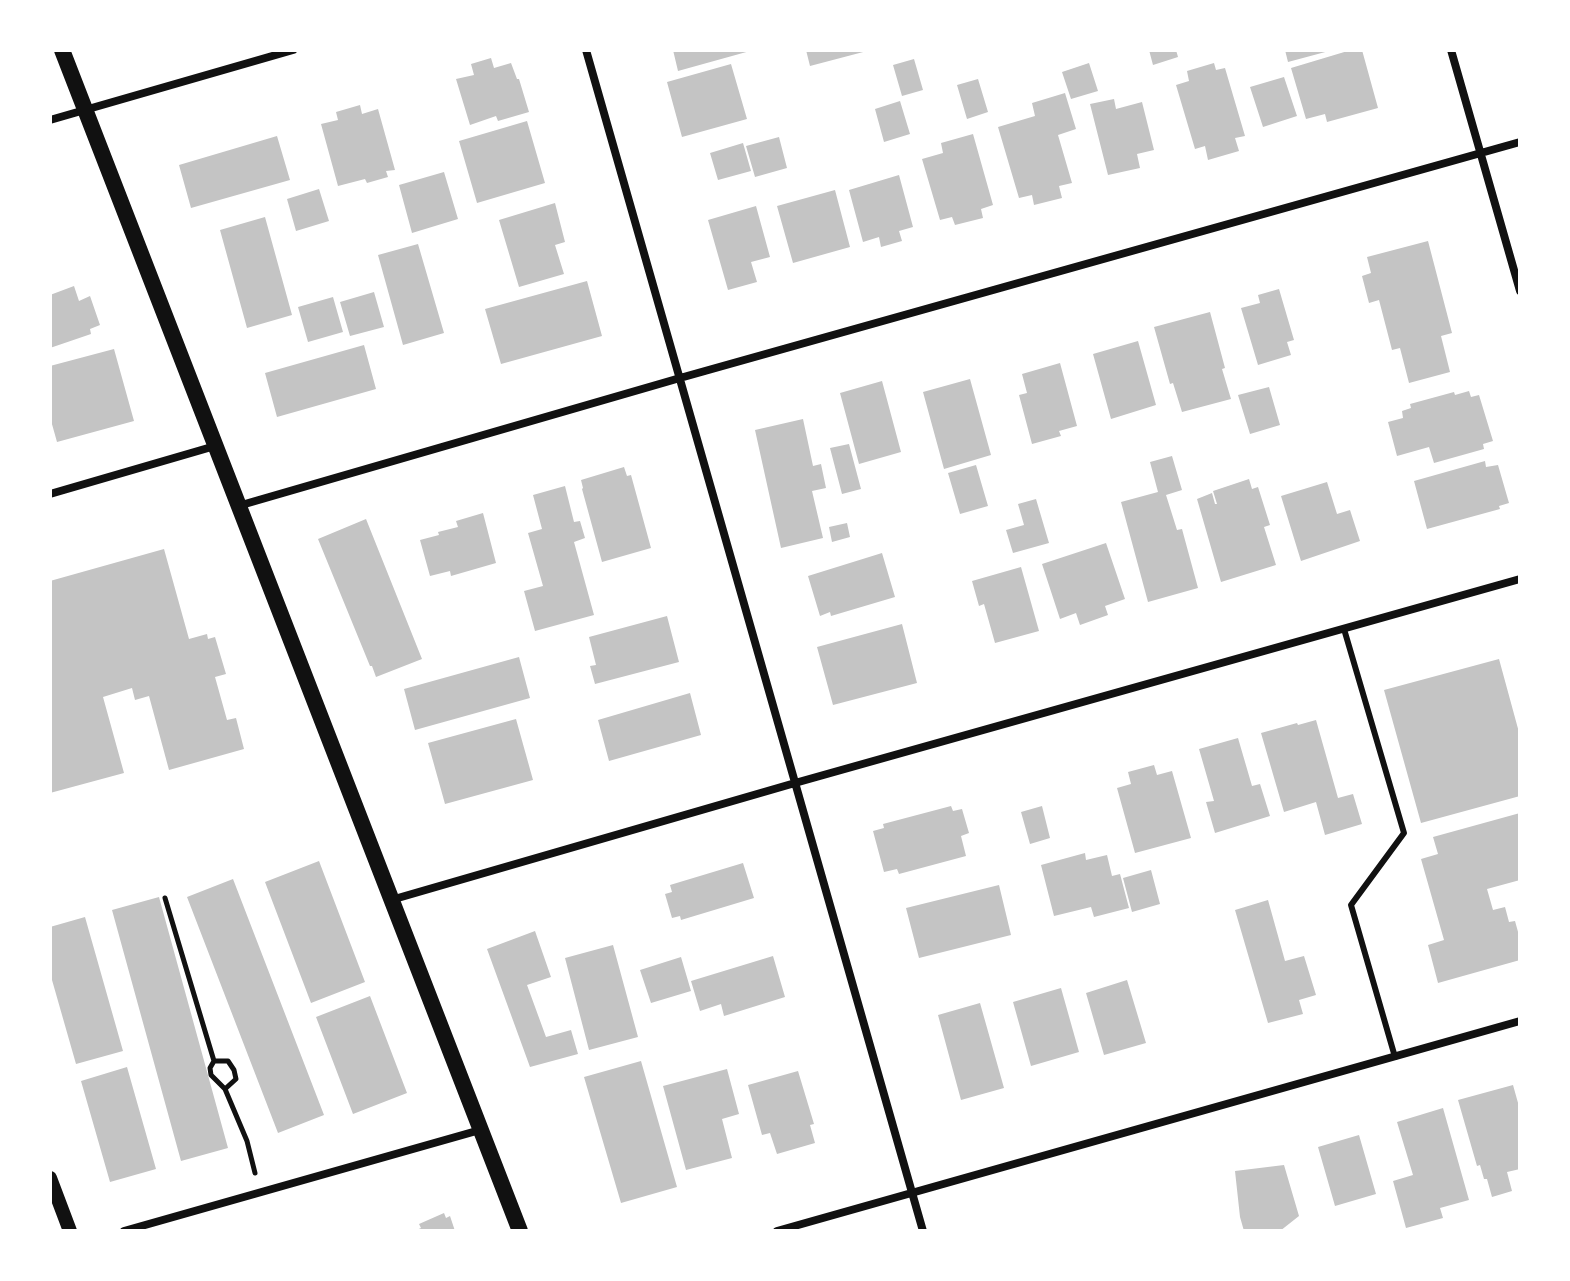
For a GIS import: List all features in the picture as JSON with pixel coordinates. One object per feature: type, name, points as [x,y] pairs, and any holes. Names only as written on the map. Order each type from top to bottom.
[{"type":"main road","points":[[62,50],[520,1231]]},
{"type":"street","points":[[50,120],[293,50]]},
{"type":"street","points":[[586,50],[923,1231]]},
{"type":"street","points":[[1451,50],[1520,291]]},
{"type":"street","points":[[238,506],[680,378],[1520,142]]},
{"type":"street","points":[[50,494],[215,446]]},
{"type":"street","points":[[391,900],[1520,579]]},
{"type":"street","points":[[777,1231],[1520,1021]]},
{"type":"street","points":[[124,1231],[481,1130]]},
{"type":"street","points":[[50,1178],[70,1231]]},
{"type":"lane","points":[[1344,629],[1404,833],[1351,905],[1395,1057]]},
{"type":"path","points":[[165,898],[214,1061],[210,1068],[211,1075],[225,1089],[247,1141],[260,1193]]},
{"type":"path","points":[[214,1061],[228,1061],[234,1070],[236,1079],[225,1089]]},
{"type":"building","points":[[673,50],[750,50],[750,51],[678,71]]},
{"type":"building","points":[[806,50],[867,50],[867,51],[810,66]]},
{"type":"building","points":[[1149,50],[1176,50],[1178,57],[1153,65]]},
{"type":"building","points":[[1285,50],[1329,50],[1329,51],[1288,62]]},
{"type":"building","points":[[1351,50],[1362,50],[1378,108],[1327,122],[1325,114],[1306,119],[1291,68]]},
{"type":"building","points":[[491,58],[494,68],[511,63],[529,112],[498,121],[496,116],[470,125],[456,79],[474,75],[471,64]]},
{"type":"building","points":[[914,59],[923,90],[902,96],[893,65]]},
{"type":"building","points":[[1089,63],[1098,91],[1071,99],[1062,72]]},
{"type":"building","points":[[1214,63],[1216,70],[1225,68],[1245,136],[1235,138],[1239,151],[1208,160],[1205,146],[1195,149],[1176,85],[1189,81],[1187,71]]},
{"type":"building","points":[[731,64],[747,119],[682,137],[667,82]]},
{"type":"building","points":[[1284,77],[1297,116],[1263,127],[1250,87]]},
{"type":"building","points":[[978,79],[988,112],[967,119],[957,85]]},
{"type":"building","points":[[1065,93],[1076,129],[1058,135],[1072,183],[1059,186],[1062,198],[1034,205],[1032,195],[1019,198],[998,127],[1035,116],[1032,103]]},
{"type":"building","points":[[1114,99],[1116,109],[1142,102],[1154,150],[1137,154],[1140,168],[1108,175],[1090,104]]},
{"type":"building","points":[[900,101],[910,134],[884,142],[875,109]]},
{"type":"building","points":[[360,105],[362,114],[378,109],[395,170],[386,171],[388,177],[367,183],[365,179],[338,186],[321,124],[338,120],[336,112]]},
{"type":"building","points":[[527,121],[545,183],[477,203],[459,141]]},
{"type":"building","points":[[973,134],[993,205],[981,209],[983,218],[955,225],[952,217],[940,220],[922,159],[943,153],[941,143]]},
{"type":"building","points":[[277,136],[290,180],[191,208],[179,165]]},
{"type":"building","points":[[779,137],[787,168],[755,177],[746,146]]},
{"type":"building","points":[[743,143],[751,171],[718,180],[710,153]]},
{"type":"building","points":[[444,172],[458,219],[412,233],[399,185]]},
{"type":"building","points":[[899,175],[913,227],[899,231],[902,241],[881,247],[879,237],[863,242],[849,190]]},
{"type":"building","points":[[319,189],[329,221],[296,231],[287,199]]},
{"type":"building","points":[[835,190],[850,247],[793,263],[777,206]]},
{"type":"building","points":[[555,203],[565,242],[555,245],[564,274],[519,287],[499,220]]},
{"type":"building","points":[[756,206],[770,257],[751,262],[757,282],[728,290],[708,220]]},
{"type":"building","points":[[265,217],[292,315],[247,328],[220,230]]},
{"type":"building","points":[[1428,241],[1452,333],[1441,336],[1450,372],[1409,383],[1400,348],[1392,350],[1379,300],[1369,303],[1362,276],[1371,273],[1367,257]]},
{"type":"building","points":[[418,244],[444,333],[403,345],[378,255]]},
{"type":"building","points":[[587,281],[602,336],[501,364],[485,309]]},
{"type":"building","points":[[74,286],[79,301],[90,296],[100,325],[90,329],[91,334],[50,348],[50,295]]},
{"type":"building","points":[[1279,289],[1294,340],[1287,342],[1291,355],[1258,365],[1241,308],[1260,303],[1258,295]]},
{"type":"building","points":[[374,292],[384,327],[350,336],[340,302]]},
{"type":"building","points":[[333,297],[343,332],[308,342],[298,307]]},
{"type":"building","points":[[1210,312],[1231,399],[1182,412],[1173,383],[1170,384],[1154,327]]},
{"type":"building","points":[[1138,341],[1156,405],[1111,419],[1093,354]]},
{"type":"building","points":[[364,345],[376,389],[277,417],[265,373]]},
{"type":"building","points":[[114,349],[134,421],[57,442],[50,417],[50,366]]},
{"type":"building","points":[[1060,363],[1077,426],[1059,431],[1061,436],[1032,444],[1019,395],[1027,393],[1022,374]]},
{"type":"building","points":[[970,379],[991,455],[944,469],[923,392]]},
{"type":"building","points":[[882,381],[901,452],[859,464],[840,393]]},
{"type":"building","points":[[1269,387],[1280,425],[1250,434],[1238,395]]},
{"type":"building","points":[[1469,391],[1471,397],[1479,395],[1493,441],[1483,444],[1484,449],[1434,463],[1429,447],[1397,456],[1388,422],[1403,418],[1402,411],[1411,408],[1410,404]]},
{"type":"building","points":[[803,419],[813,466],[821,464],[826,488],[812,491],[823,538],[781,548],[755,430]]},
{"type":"building","points":[[849,444],[861,489],[842,494],[830,448]]},
{"type":"building","points":[[1172,456],[1182,490],[1166,495],[1177,530],[1182,529],[1198,588],[1148,602],[1121,502],[1158,492],[1150,462]]},
{"type":"building","points":[[1485,461],[1486,467],[1498,465],[1509,503],[1499,506],[1500,509],[1427,529],[1414,481]]},
{"type":"building","points":[[976,465],[988,506],[960,514],[948,473]]},
{"type":"building","points":[[624,467],[627,476],[631,475],[651,548],[602,562],[581,480]]},
{"type":"building","points":[[1249,479],[1252,489],[1258,487],[1270,525],[1264,527],[1276,565],[1221,582],[1197,499],[1212,493],[1217,504],[1213,491]]},
{"type":"building","points":[[1327,482],[1337,514],[1350,510],[1360,541],[1301,561],[1281,496]]},
{"type":"building","points":[[565,486],[574,522],[580,521],[585,538],[574,542],[594,615],[535,631],[524,591],[543,586],[528,533],[542,529],[533,495]]},
{"type":"building","points":[[1036,499],[1049,543],[1013,553],[1006,530],[1024,525],[1018,504]]},
{"type":"building","points":[[483,513],[496,563],[451,576],[450,571],[430,576],[420,540],[458,527],[456,521]]},
{"type":"building","points":[[366,519],[422,659],[376,677],[318,539]]},
{"type":"building","points":[[847,523],[850,537],[832,542],[829,527]]},
{"type":"building","points":[[1106,543],[1125,599],[1105,606],[1108,615],[1080,625],[1076,613],[1060,619],[1042,564]]},
{"type":"building","points":[[164,549],[189,639],[207,634],[208,639],[215,637],[226,674],[215,677],[227,720],[236,718],[244,749],[169,770],[149,696],[135,700],[132,688],[103,697],[124,773],[50,793],[50,581]]},
{"type":"building","points":[[882,553],[895,597],[831,616],[830,612],[820,616],[808,576]]},
{"type":"building","points":[[1021,567],[1039,631],[995,643],[984,604],[979,606],[972,581]]},
{"type":"building","points":[[667,616],[679,662],[595,684],[590,666],[596,665],[589,637]]},
{"type":"building","points":[[902,624],[917,683],[833,705],[817,647]]},
{"type":"building","points":[[519,657],[530,698],[415,730],[404,689]]},
{"type":"building","points":[[1499,659],[1520,736],[1520,796],[1421,823],[1384,690]]},
{"type":"building","points":[[690,693],[701,735],[609,761],[598,720]]},
{"type":"building","points":[[516,719],[533,780],[445,804],[428,743]]},
{"type":"building","points":[[1316,720],[1338,798],[1353,794],[1362,824],[1325,835],[1316,802],[1284,812],[1261,733]]},
{"type":"building","points":[[1238,738],[1252,786],[1260,784],[1270,816],[1215,833],[1206,802],[1214,801],[1199,749]]},
{"type":"building","points":[[1154,765],[1157,775],[1172,771],[1191,838],[1135,853],[1117,788],[1131,784],[1128,772]]},
{"type":"building","points":[[951,806],[953,811],[962,809],[969,833],[961,836],[966,856],[899,874],[897,869],[884,872],[873,831],[884,828],[883,824]]},
{"type":"building","points":[[1042,806],[1050,838],[1030,844],[1021,812]]},
{"type":"building","points":[[1520,813],[1520,880],[1487,889],[1493,910],[1505,907],[1509,922],[1515,921],[1520,939],[1520,960],[1438,983],[1428,945],[1444,940],[1421,859],[1438,854],[1433,837]]},
{"type":"building","points":[[1085,853],[1086,860],[1107,855],[1112,876],[1120,874],[1129,908],[1094,917],[1091,907],[1054,916],[1041,865]]},
{"type":"building","points":[[319,861],[365,982],[311,1003],[265,882]]},
{"type":"building","points":[[743,863],[754,898],[681,920],[680,916],[672,918],[665,894],[672,892],[670,885]]},
{"type":"building","points":[[1151,870],[1160,904],[1132,912],[1123,878]]},
{"type":"building","points":[[233,879],[324,1115],[278,1133],[187,897]]},
{"type":"building","points":[[999,885],[1011,935],[919,958],[906,908]]},
{"type":"building","points":[[159,897],[228,1148],[181,1161],[112,910]]},
{"type":"building","points":[[1268,900],[1285,961],[1304,956],[1316,995],[1299,1000],[1303,1014],[1268,1023],[1235,910]]},
{"type":"building","points":[[85,917],[123,1051],[76,1064],[50,973],[50,927]]},
{"type":"building","points":[[535,931],[551,977],[527,985],[546,1037],[571,1030],[578,1054],[530,1067],[487,949]]},
{"type":"building","points":[[613,945],[638,1037],[589,1050],[565,958]]},
{"type":"building","points":[[773,956],[785,997],[724,1016],[721,1004],[700,1011],[691,981]]},
{"type":"building","points":[[681,957],[691,991],[651,1003],[640,970]]},
{"type":"building","points":[[1127,980],[1146,1043],[1104,1055],[1086,993]]},
{"type":"building","points":[[1061,988],[1079,1052],[1031,1066],[1013,1002]]},
{"type":"building","points":[[370,996],[407,1093],[353,1114],[316,1017]]},
{"type":"building","points":[[980,1003],[1004,1088],[961,1100],[938,1015]]},
{"type":"building","points":[[641,1061],[677,1187],[621,1203],[584,1077]]},
{"type":"building","points":[[127,1067],[156,1169],[110,1182],[81,1081]]},
{"type":"building","points":[[727,1069],[739,1114],[722,1119],[732,1158],[686,1170],[663,1086]]},
{"type":"building","points":[[798,1071],[814,1124],[810,1125],[815,1143],[777,1154],[770,1133],[762,1135],[748,1085]]},
{"type":"building","points":[[1513,1085],[1520,1110],[1520,1169],[1507,1172],[1512,1191],[1492,1197],[1487,1179],[1484,1179],[1480,1165],[1477,1166],[1458,1100]]},
{"type":"building","points":[[1443,1108],[1469,1200],[1440,1208],[1443,1218],[1406,1228],[1393,1181],[1413,1175],[1397,1122]]},
{"type":"building","points":[[1359,1135],[1376,1194],[1335,1206],[1318,1147]]},
{"type":"building","points":[[1284,1165],[1299,1216],[1280,1231],[1244,1231],[1235,1171]]},
{"type":"building","points":[[444,1213],[446,1218],[450,1216],[455,1231],[414,1231],[421,1228],[419,1224]]}]
